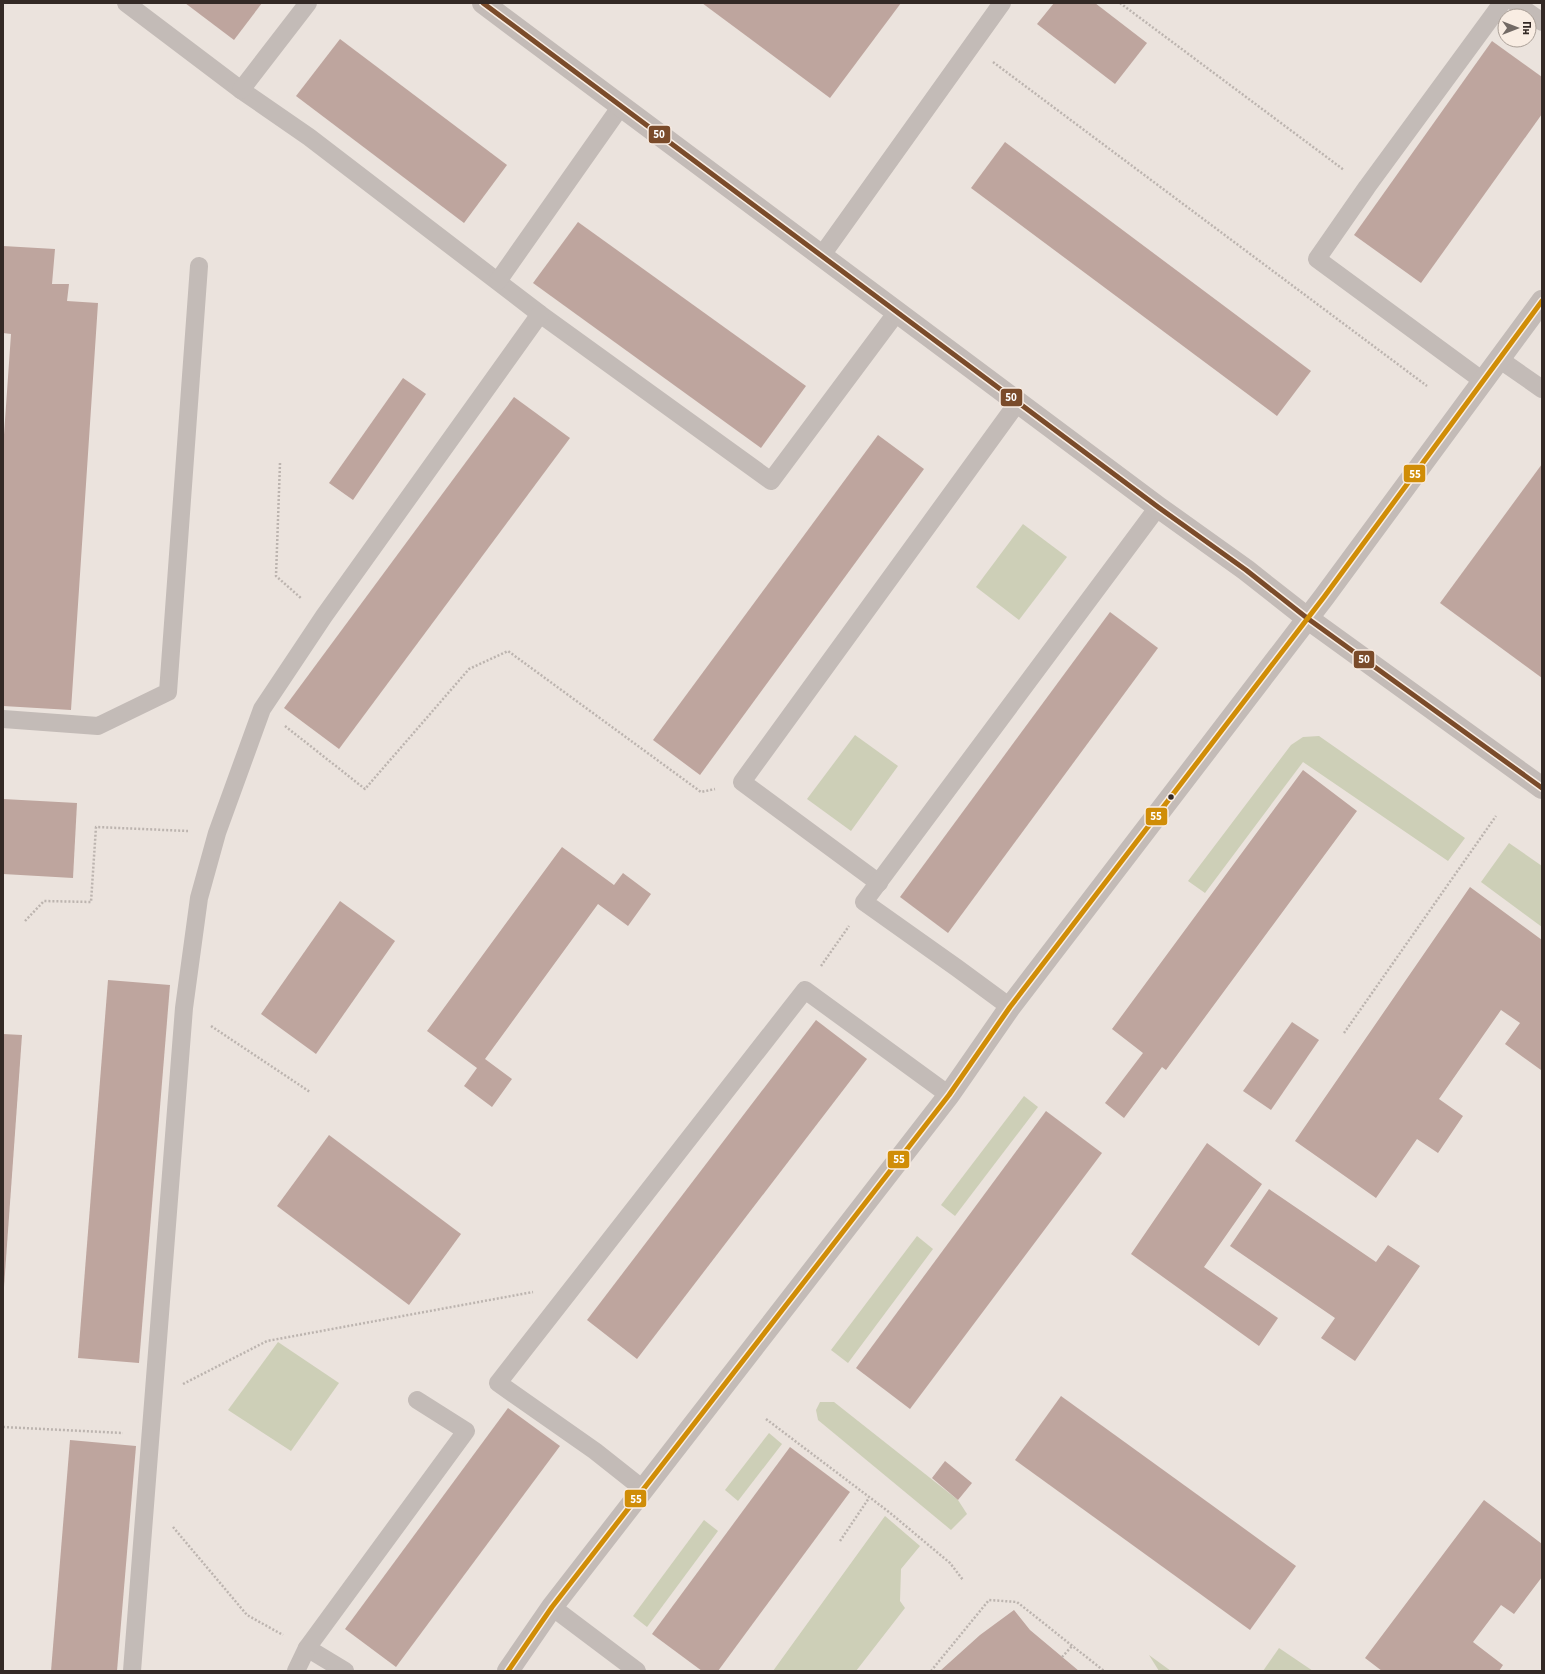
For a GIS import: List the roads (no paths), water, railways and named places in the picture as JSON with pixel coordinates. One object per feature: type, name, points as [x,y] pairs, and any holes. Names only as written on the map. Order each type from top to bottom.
[{"type":"street","points":[[483,3],[1158,507],[1246,570],[1307,618],[1542,788]]},
{"type":"street","points":[[508,1671],[552,1607],[949,1095],[1010,1008],[1324,597],[1542,301]]},
{"type":"lane","points":[[126,3],[242,90],[309,137],[540,314],[771,481],[897,312]]},
{"type":"lane","points":[[242,90],[308,3]]},
{"type":"lane","points":[[822,256],[1002,3]]},
{"type":"lane","points":[[1483,381],[1317,259],[1367,187],[1502,3]]},
{"type":"lane","points":[[1515,3],[1542,22]]},
{"type":"lane","points":[[498,281],[621,106]]},
{"type":"lane","points":[[3,719],[98,726],[168,692],[199,266]]},
{"type":"lane","points":[[132,1671],[184,1008],[199,898],[216,833],[262,709],[324,616],[540,314]]},
{"type":"lane","points":[[1499,359],[1542,389]]},
{"type":"lane","points":[[879,883],[742,782],[1018,402]]},
{"type":"lane","points":[[1010,1008],[957,968],[864,902],[1158,507]]},
{"type":"lane","points":[[643,1489],[595,1451],[498,1383],[805,990],[949,1095]]},
{"type":"lane","points":[[296,1671],[307,1648],[466,1431],[417,1400]]},
{"type":"lane","points":[[552,1607],[637,1671]]},
{"type":"lane","points":[[307,1648],[345,1671]]}]
